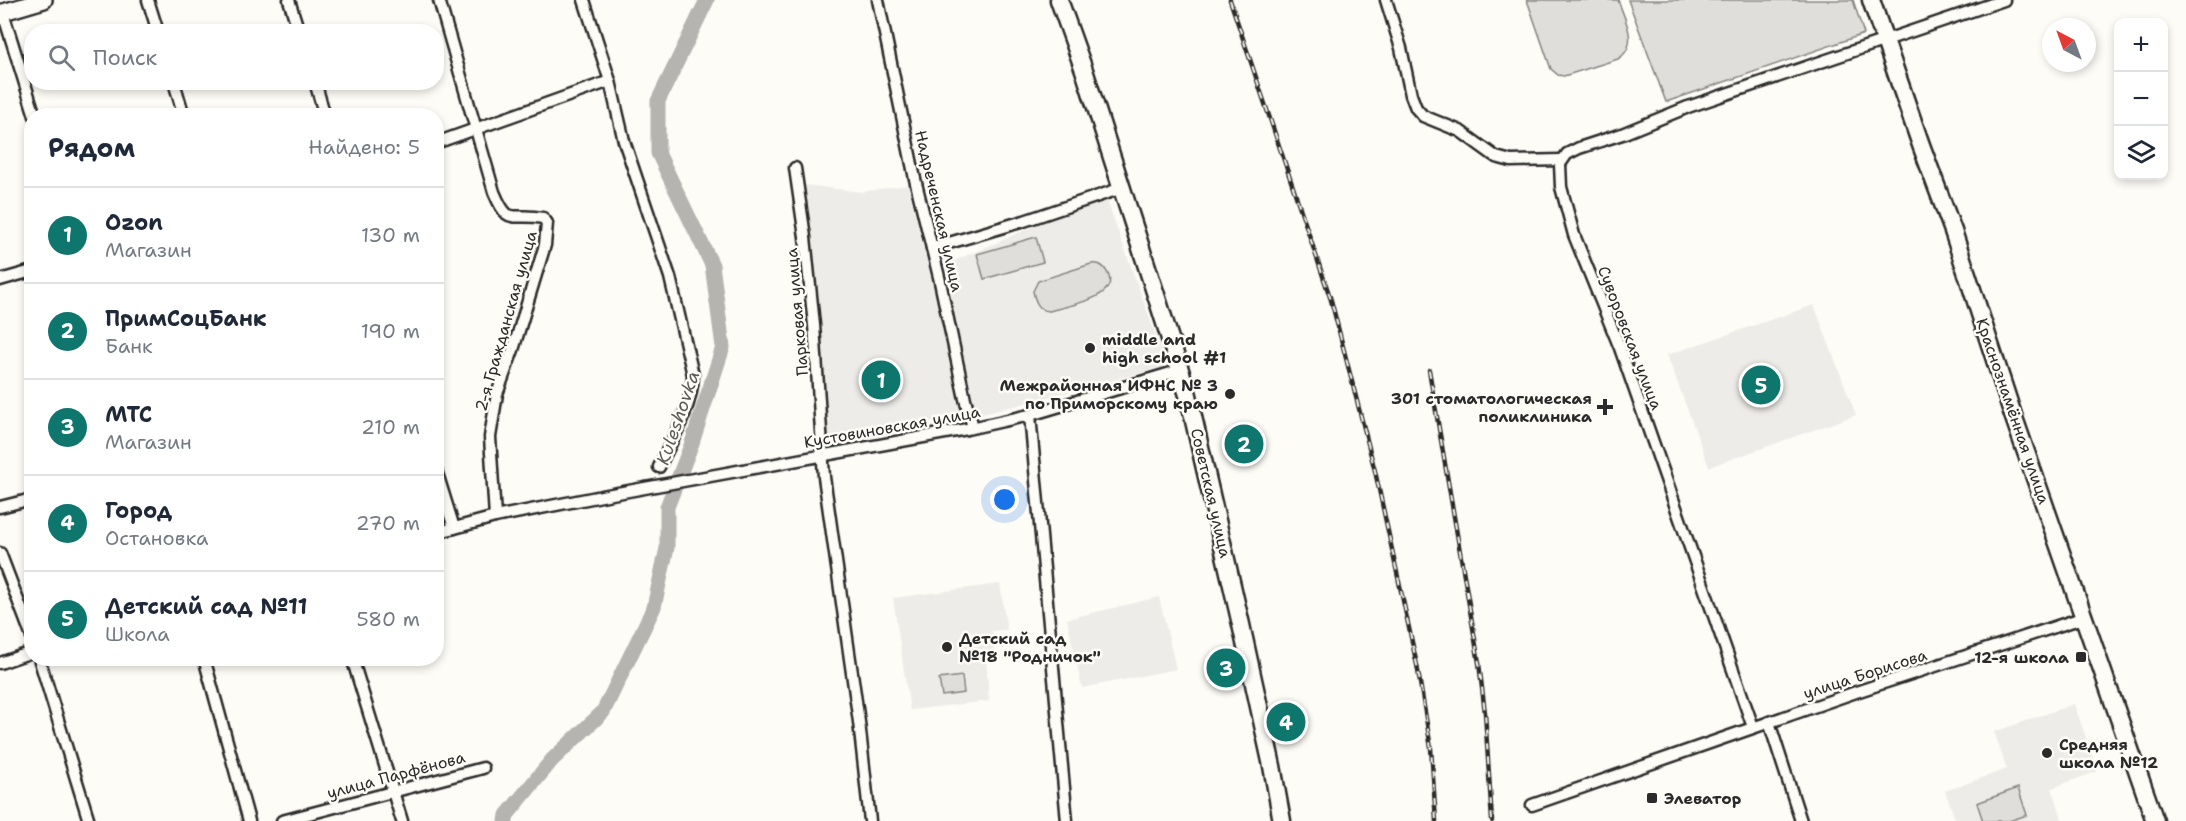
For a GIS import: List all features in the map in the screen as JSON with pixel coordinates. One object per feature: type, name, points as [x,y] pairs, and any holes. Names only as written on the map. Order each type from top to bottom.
[{"type":"main road","points":[[1,13],[44,0]]},
{"type":"main road","name":"Советская улица","points":[[1059,0],[1084,70],[1181,370],[1212,494],[1282,821]]},
{"type":"main road","name":"Краснознамённая улица","points":[[1871,0],[1953,231],[2013,415],[2155,821]]},
{"type":"street","points":[[148,0],[156,24]]},
{"type":"street","points":[[289,0],[296,24]]},
{"type":"street","name":"2-я Гражданская улица","points":[[439,0],[494,192],[502,211],[509,216],[543,218],[547,222],[548,230],[513,350],[497,394],[490,437],[495,518]]},
{"type":"street","points":[[584,0],[610,81],[624,141],[670,277],[693,375],[692,389],[685,412],[659,467]]},
{"type":"street","name":"Надреченская улица","points":[[879,0],[912,167],[973,427]]},
{"type":"street","points":[[1386,0],[1416,108],[1423,116],[1460,131],[1496,158],[1511,161],[1562,160],[1579,148],[1760,82],[2004,0]]},
{"type":"street","points":[[1,13],[24,83]]},
{"type":"street","points":[[444,140],[610,81]]},
{"type":"street","points":[[26,90],[32,108]]},
{"type":"street","points":[[176,90],[182,108]]},
{"type":"street","points":[[317,90],[323,108]]},
{"type":"street","name":"Суворовская улица","points":[[1562,160],[1559,173],[1561,187],[1574,236],[1620,348],[1753,727]]},
{"type":"street","name":"Парковая улица","points":[[795,168],[814,325],[828,513],[870,821]]},
{"type":"street","points":[[932,248],[1024,221],[1122,188]]},
{"type":"street","points":[[0,280],[24,273]]},
{"type":"street","name":"Кустовиновская улица","points":[[495,518],[1030,415],[1181,370]]},
{"type":"street","points":[[1030,415],[1067,821]]},
{"type":"street","points":[[444,496],[454,528]]},
{"type":"street","points":[[0,507],[24,501]]},
{"type":"street","points":[[444,530],[495,518]]},
{"type":"street","points":[[0,553],[24,616]]},
{"type":"street","name":"улица Борисова","points":[[1532,805],[1753,727],[2085,617]]},
{"type":"street","points":[[0,663],[24,655]]},
{"type":"street","points":[[41,666],[89,821]]},
{"type":"street","points":[[206,666],[249,821]]},
{"type":"street","points":[[354,666],[402,821]]},
{"type":"street","points":[[1769,722],[1801,821]]},
{"type":"street","name":"улица Парфёнова","points":[[282,821],[483,768]]},
{"type":"shaded area","points":[[1527,0],[1618,0],[1630,39],[1625,53],[1618,59],[1564,76],[1558,75],[1551,69]]},
{"type":"shaded area","points":[[1628,0],[1853,0],[1864,34],[1666,102]]},
{"type":"shaded area","points":[[804,185],[861,192],[908,185],[965,413],[829,446]]},
{"type":"shaded area","points":[[1105,195],[1167,366],[976,416],[945,265]]},
{"type":"shaded area","points":[[1036,237],[1043,262],[984,279],[977,254]]},
{"type":"shaded area","points":[[1091,264],[1099,264],[1107,272],[1110,281],[1107,288],[1100,294],[1079,303],[1049,311],[1042,309],[1033,291],[1038,281]]},
{"type":"shaded area","points":[[1814,305],[1856,415],[1709,467],[1667,355]]},
{"type":"shaded area","name":"Детский сад №18 \"Родничок\"","points":[[1000,584],[1007,630],[992,631],[994,656],[986,657],[989,701],[910,710],[893,598]]},
{"type":"shaded area","points":[[1159,597],[1176,669],[1082,688],[1067,619]]},
{"type":"shaded area","points":[[962,676],[964,693],[942,696],[939,679]]},
{"type":"shaded area","name":"Средняя школа №12","points":[[2074,704],[2098,771],[2052,788],[2063,821],[1956,821],[1945,791],[2007,769],[1994,732]]},
{"type":"shaded area","points":[[2018,788],[2027,815],[2009,821],[1983,821],[1977,803]]},
{"type":"waterway","name":"Kuleshovka","points":[[506,821],[507,815],[552,760],[603,712],[654,607],[667,548],[667,507],[692,443],[723,347],[712,265],[658,153],[658,101],[707,0]]},
{"type":"railway","points":[[1230,0],[1331,300],[1375,471],[1417,665],[1431,748],[1436,821]]},
{"type":"railway","points":[[1429,370],[1479,663],[1485,713],[1492,821]]},
{"type":"place","name":"middle and high school #1","points":[[1090,348]]},
{"type":"place","name":"Ozon","points":[[881,380]]},
{"type":"place","name":"Детский сад №11","points":[[1761,385]]},
{"type":"place","name":"Межрайонная ИФНС № 3 по Приморскому краю","points":[[1230,394]]},
{"type":"place","name":"301 стоматологическая поликлиника","points":[[1605,407]]},
{"type":"place","name":"ПримСоцБанк","points":[[1244,444]]},
{"type":"place","name":"Детский сад №18 \"Родничок\"","points":[[947,647]]},
{"type":"place","name":"12-я школа","points":[[2081,657]]},
{"type":"place","name":"МТС","points":[[1226,668]]},
{"type":"place","name":"Город","points":[[1286,722]]},
{"type":"place","name":"Средняя школа №12","points":[[2047,753]]},
{"type":"place","name":"Элеватор","points":[[1652,798]]}]
